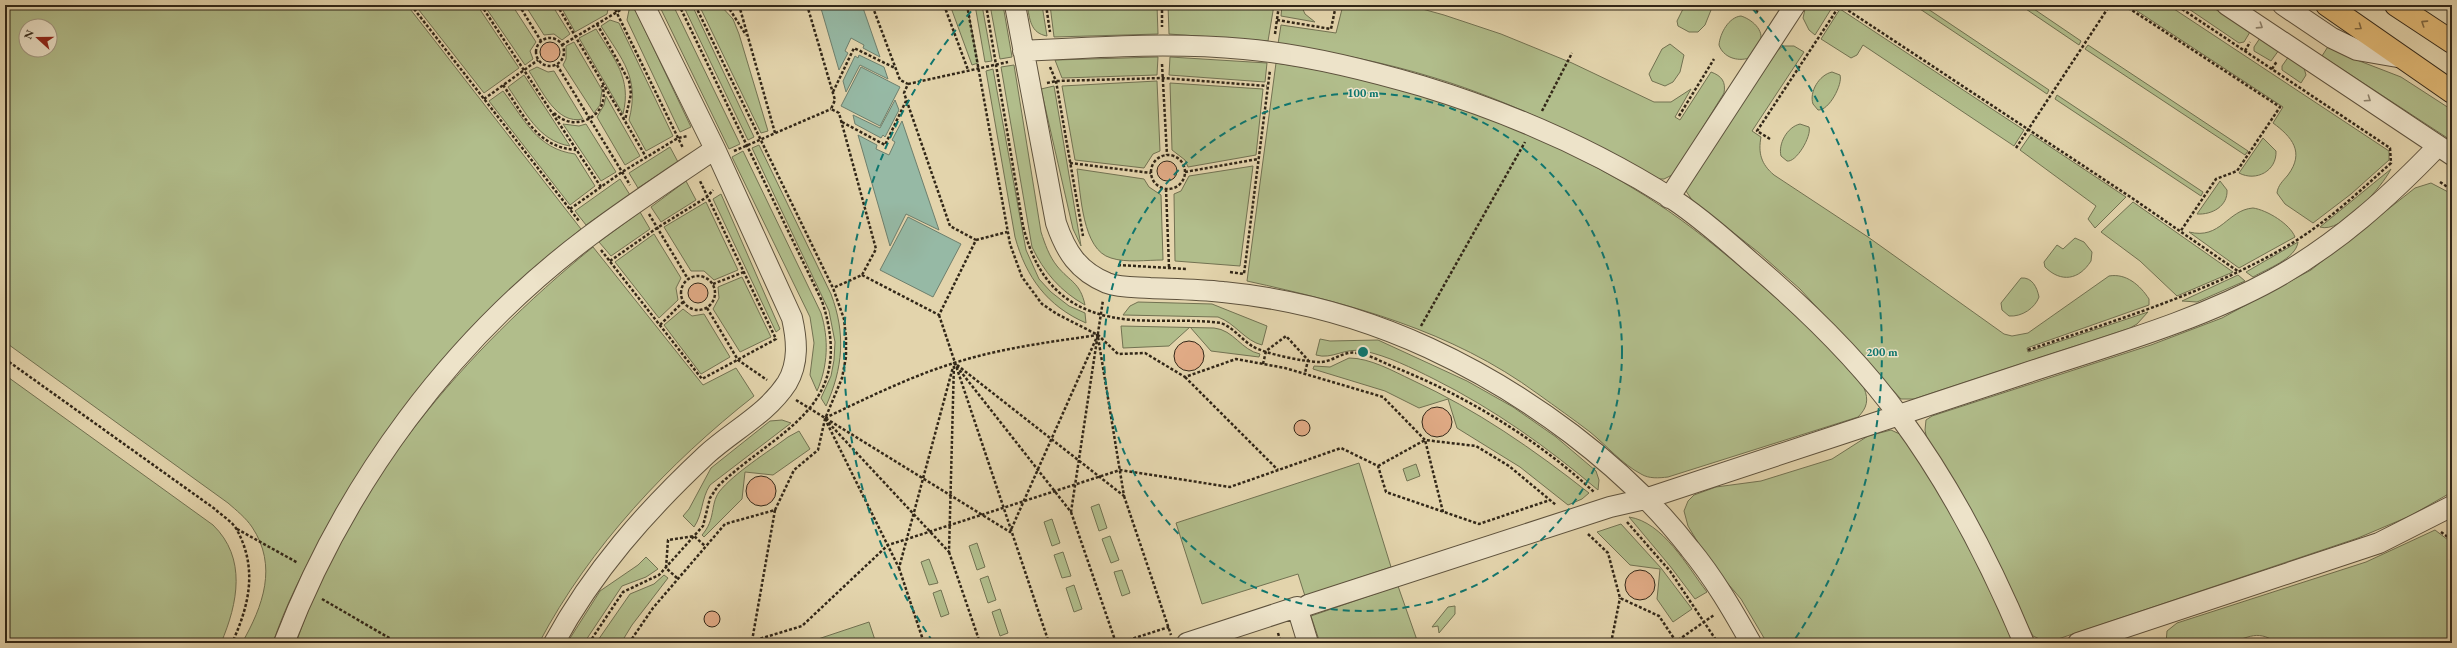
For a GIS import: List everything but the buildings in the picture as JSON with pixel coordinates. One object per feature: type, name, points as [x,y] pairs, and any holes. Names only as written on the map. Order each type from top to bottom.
[{"type":"main road","points":[[2327,5],[2452,92]]},
{"type":"main road","points":[[2396,5],[2452,42]]},
{"type":"lane","points":[[554,643],[589,585],[641,520],[712,449],[767,406],[779,394],[794,368],[796,336],[792,318],[722,151],[644,5]]},
{"type":"lane","points":[[1015,5],[1018,56],[1056,223],[1068,252],[1090,274],[1113,285],[1124,287],[1222,292],[1275,299],[1335,313],[1412,341],[1473,370],[1517,396],[1556,423],[1645,499],[1691,550],[1729,604],[1751,643]]},
{"type":"lane","points":[[1669,198],[1795,5]]},
{"type":"lane","points":[[1308,605],[1610,507],[1645,499],[2185,319],[2269,281],[2352,227],[2445,151],[2227,5]]},
{"type":"lane","points":[[2283,5],[2332,38],[2357,50],[2403,58]]},
{"type":"lane","points":[[1018,56],[1168,45],[1244,49],[1297,56],[1374,72],[1470,101],[1534,126],[1597,156],[1669,198],[1729,243],[1791,296],[1858,366],[1899,415],[1953,499],[1997,578],[2024,643]]},
{"type":"lane","points":[[284,643],[310,581],[342,520],[392,439],[437,382],[484,330],[541,275],[587,238],[722,151]]},
{"type":"lane","points":[[2078,643],[2379,543],[2452,506]]},
{"type":"lane","points":[[1180,641],[1297,607],[1308,643]]},
{"type":"path","points":[[411,5],[584,227]]},
{"type":"path","points":[[481,5],[601,187]]},
{"type":"path","points":[[519,5],[541,41]]},
{"type":"path","points":[[557,5],[646,157]]},
{"type":"path","points":[[613,5],[684,150]]},
{"type":"path","points":[[562,45],[629,5]]},
{"type":"path","points":[[589,643],[623,592],[633,586],[651,581],[666,568],[694,536],[706,520],[713,492],[743,464],[797,424],[810,409],[829,370],[830,332],[822,301],[678,5]]},
{"type":"path","points":[[695,5],[833,288],[844,319],[846,357],[842,378],[825,419],[818,450],[794,470],[775,510],[752,641]]},
{"type":"path","points":[[727,5],[748,39]]},
{"type":"path","points":[[739,5],[775,133]]},
{"type":"path","points":[[722,151],[746,146],[831,109],[835,100],[807,5]]},
{"type":"path","points":[[872,5],[900,80],[908,84],[996,64],[1018,56]]},
{"type":"path","points":[[944,5],[968,70]]},
{"type":"path","points":[[967,5],[1007,232],[1015,261],[1032,292],[1057,314],[1098,335],[1118,354],[1145,353],[1185,377],[1278,470]]},
{"type":"path","points":[[986,5],[1023,226],[1029,251],[1038,268],[1054,288],[1068,300],[1101,314],[1132,320],[1221,323],[1229,326],[1253,346],[1266,351],[1308,360],[1320,362],[1349,352],[1357,352],[1418,376],[1476,406],[1538,446],[1588,486],[1635,530],[1670,571],[1718,643]]},
{"type":"path","points":[[1046,5],[1050,38]]},
{"type":"path","points":[[1162,5],[1162,28]]},
{"type":"path","points":[[1274,38],[1279,5]]},
{"type":"path","points":[[1277,20],[1331,29],[1336,5]]},
{"type":"path","points":[[1756,13],[1761,5]]},
{"type":"path","points":[[1770,139],[1757,131],[1840,5],[2244,276]]},
{"type":"path","points":[[2016,148],[2110,5]]},
{"type":"path","points":[[2124,5],[2280,107],[2237,171],[2216,179],[2180,232]]},
{"type":"path","points":[[2028,350],[2183,297],[2239,272],[2295,241],[2353,197],[2391,164],[2390,148],[2176,5]]},
{"type":"path","points":[[597,24],[629,81],[631,94],[625,121]]},
{"type":"path","points":[[538,60],[537,48],[541,41],[551,38],[562,45],[564,54],[557,65]]},
{"type":"path","points":[[833,92],[854,48],[895,68]]},
{"type":"path","points":[[1412,341],[1534,126],[1572,53]]},
{"type":"path","points":[[1162,57],[1167,156]]},
{"type":"path","points":[[1679,116],[1714,59]]},
{"type":"path","points":[[484,99],[538,60]]},
{"type":"path","points":[[538,60],[548,66],[557,65]]},
{"type":"path","points":[[1048,63],[1056,81],[1083,237]]},
{"type":"path","points":[[1229,272],[1244,274],[1271,63]]},
{"type":"path","points":[[557,65],[631,187]]},
{"type":"path","points":[[549,108],[559,118],[572,123],[590,119],[597,113],[604,97],[600,78]]},
{"type":"path","points":[[1045,84],[1056,81],[1163,78],[1267,86]]},
{"type":"path","points":[[908,84],[904,93],[906,101],[950,226],[976,240],[1007,232]]},
{"type":"path","points":[[503,85],[543,140],[553,146],[577,150]]},
{"type":"path","points":[[841,122],[885,145],[906,101]]},
{"type":"path","points":[[831,109],[839,113],[876,249],[862,275],[833,288]]},
{"type":"path","points":[[570,209],[622,172],[678,138]]},
{"type":"path","points":[[1167,156],[1173,156],[1181,162],[1185,172],[1181,183],[1172,189],[1166,189],[1156,184],[1151,173],[1157,159],[1167,156]]},
{"type":"path","points":[[1185,172],[1258,159]]},
{"type":"path","points":[[1070,163],[1151,173]]},
{"type":"path","points":[[596,244],[702,380],[776,339],[697,175]]},
{"type":"path","points":[[2440,182],[2452,190]]},
{"type":"path","points":[[610,261],[657,228],[708,197],[715,188]]},
{"type":"path","points":[[1166,189],[1169,268]]},
{"type":"path","points":[[645,208],[688,279]]},
{"type":"path","points":[[976,240],[939,315],[1010,532],[1049,643]]},
{"type":"path","points":[[1111,264],[1191,269]]},
{"type":"path","points":[[713,284],[744,272]]},
{"type":"path","points":[[862,275],[939,315]]},
{"type":"path","points":[[660,325],[683,302],[682,288],[688,279],[699,276],[710,280],[713,284],[716,296],[707,308],[694,310],[683,302]]},
{"type":"path","points":[[1071,512],[1104,298]]},
{"type":"path","points":[[707,308],[738,360],[770,382]]},
{"type":"path","points":[[825,419],[887,388],[954,363],[1024,346],[1098,335]]},
{"type":"path","points":[[1010,532],[1098,335]]},
{"type":"path","points":[[1098,335],[1124,496],[1169,628],[1180,641]]},
{"type":"path","points":[[1263,364],[1266,351],[1286,336],[1308,360]]},
{"type":"path","points":[[5,359],[215,509],[237,529],[398,643]]},
{"type":"path","points":[[1185,377],[1236,359],[1305,373],[1383,397],[1425,440],[1443,512]]},
{"type":"path","points":[[1305,373],[1308,360]]},
{"type":"path","points":[[954,363],[1124,496]]},
{"type":"path","points":[[954,363],[1071,512],[1116,643]]},
{"type":"path","points":[[900,568],[954,363]]},
{"type":"path","points":[[954,363],[949,552],[980,643]]},
{"type":"path","points":[[794,399],[1010,532]]},
{"type":"path","points":[[825,419],[949,552]]},
{"type":"path","points":[[825,419],[900,568],[924,643]]},
{"type":"path","points":[[1378,466],[1425,440],[1476,446],[1509,466],[1573,520],[1608,553],[1620,598],[1611,643]]},
{"type":"path","points":[[746,643],[802,626],[888,545],[1120,470],[1230,486],[1341,448],[1378,466],[1386,492],[1479,524],[1550,500]]},
{"type":"path","points":[[629,643],[653,608],[677,578],[725,524],[775,510]]},
{"type":"path","points":[[232,643],[245,615],[250,588],[247,556],[237,529]]},
{"type":"path","points":[[694,536],[705,546]]},
{"type":"path","points":[[666,568],[668,540],[694,536]]},
{"type":"path","points":[[666,568],[677,578]]},
{"type":"path","points":[[1620,598],[1659,616],[1675,642],[1719,612]]},
{"type":"path","points":[[1119,643],[1169,628]]},
{"type":"shaded area","points":[[5,5],[407,5],[581,229],[523,277],[505,294],[452,348],[427,377],[360,470],[322,536],[302,575],[289,602],[273,643],[242,643],[250,629],[261,600],[265,586],[266,571],[260,542],[252,527],[241,514],[228,503],[5,342]]},
{"type":"shaded area","points":[[415,5],[477,5],[519,68],[484,93]]},
{"type":"shaded area","points":[[484,5],[512,5],[536,42],[530,51],[533,59],[525,65]]},
{"type":"shaded area","points":[[525,5],[552,5],[570,34],[562,40],[554,34],[544,35]]},
{"type":"shaded area","points":[[560,5],[609,5],[607,14],[575,32]]},
{"type":"shaded area","points":[[659,5],[673,5],[740,144],[729,149]]},
{"type":"shaded area","points":[[683,5],[692,5],[754,137],[748,140]]},
{"type":"shaded area","points":[[699,5],[720,5],[733,19],[739,34],[768,131],[761,133]]},
{"type":"shaded area","points":[[820,5],[862,5],[880,57],[863,48],[864,45],[851,38],[845,51],[848,53],[839,70]]},
{"type":"shaded area","points":[[950,5],[967,5],[978,63],[972,65]]},
{"type":"shaded area","points":[[975,5],[982,5],[992,61],[985,62]]},
{"type":"shaded area","points":[[990,5],[1003,5],[1012,57],[1000,59]]},
{"type":"shaded area","points":[[1027,5],[1042,5],[1047,36],[1037,32],[1034,29],[1030,20]]},
{"type":"shaded area","points":[[1050,5],[1157,5],[1158,34],[1054,37]]},
{"type":"shaded area","points":[[1168,5],[1274,5],[1268,41],[1169,34]]},
{"type":"shaded area","points":[[1282,5],[1301,5],[1305,14],[1315,22],[1281,16]]},
{"type":"shaded area","points":[[1343,5],[1408,5],[1444,15],[1501,34],[1572,63],[1654,102],[1671,102],[1691,89],[1675,117],[1680,120],[1711,72],[1718,75],[1724,83],[1724,93],[1674,174],[1664,179],[1659,179],[1577,136],[1493,98],[1416,72],[1377,62],[1278,44],[1281,25],[1336,33]]},
{"type":"shaded area","points":[[1685,5],[1713,5],[1705,25],[1698,32],[1689,32],[1678,26],[1677,21]]},
{"type":"shaded area","points":[[1806,5],[1833,6],[1815,35],[1809,30],[1803,18]]},
{"type":"shaded area","points":[[1914,5],[1922,5],[2049,90],[2047,94]]},
{"type":"shaded area","points":[[2020,5],[2028,5],[2081,41],[2079,45]]},
{"type":"shaded area","points":[[2128,5],[2168,5],[2389,151],[2389,160],[2351,194],[2313,223],[2285,204],[2277,193],[2280,185],[2293,167],[2296,159],[2296,152],[2291,140],[2273,123],[2283,107]]},
{"type":"shaded area","points":[[2183,5],[2209,5],[2250,32],[2244,42],[2239,43]]},
{"type":"shaded area","points":[[634,7],[691,127],[680,132],[627,20],[629,10]]},
{"type":"shaded area","points":[[1840,9],[2024,130],[2014,146],[1863,45],[1857,55],[1851,58],[1821,39]]},
{"type":"shaded area","points":[[1741,16],[1753,22],[1761,33],[1761,38],[1759,44],[1749,58],[1735,59],[1724,53],[1719,45],[1723,31],[1729,22]]},
{"type":"shaded area","points":[[610,20],[619,23],[673,136],[646,151],[629,120],[632,105],[631,80],[622,59],[601,26]]},
{"type":"shaded area","points":[[596,29],[620,69],[625,90],[623,114],[579,38]]},
{"type":"shaded area","points":[[2260,38],[2279,50],[2271,61],[2254,51],[2254,47]]},
{"type":"shaded area","points":[[574,42],[602,90],[600,105],[594,113],[563,65],[566,59],[566,46]]},
{"type":"shaded area","points":[[1670,44],[1684,55],[1680,72],[1673,82],[1665,86],[1652,81],[1649,74],[1662,49]]},
{"type":"shaded area","points":[[2088,45],[2248,151],[2245,155],[2085,49]]},
{"type":"shaded area","points":[[2329,45],[2344,55],[2401,77],[2452,110],[2452,141],[2322,56]]},
{"type":"shaded area","points":[[1783,46],[1794,46],[1804,52],[1752,131],[1761,137],[1760,153],[1763,162],[1774,175],[1868,237],[2004,334],[2012,336],[2028,333],[2109,276],[2121,276],[2127,278],[2137,285],[2149,299],[2149,305],[2027,348],[2028,352],[2148,312],[2137,324],[2130,328],[1914,399],[1901,399],[1800,289],[1758,252],[1692,200],[1686,191],[1687,186],[1778,50]]},
{"type":"shaded area","points":[[859,55],[884,67],[888,79],[860,65],[846,92],[843,81],[855,56],[858,58]]},
{"type":"shaded area","points":[[2289,56],[2304,68],[2306,75],[2301,83],[2282,70],[2282,66]]},
{"type":"shaded area","points":[[1158,57],[1157,75],[1062,78],[1055,60]]},
{"type":"shaded area","points":[[1170,57],[1267,63],[1265,82],[1169,75]]},
{"type":"shaded area","points":[[1276,63],[1379,83],[1480,115],[1529,134],[1577,157],[1623,182],[1667,210],[1706,238],[1780,301],[1830,349],[1864,388],[1867,400],[1865,407],[1858,417],[1668,477],[1647,477],[1627,465],[1590,432],[1538,394],[1505,372],[1470,353],[1435,336],[1362,310],[1324,299],[1247,281]]},
{"type":"shaded area","points":[[1014,65],[1041,232],[1052,258],[1057,266],[1080,291],[1085,305],[1068,294],[1047,273],[1032,247],[1001,67]]},
{"type":"shaded area","points":[[537,67],[548,72],[554,71],[583,119],[565,117],[557,111],[545,96],[529,71]]},
{"type":"shaded area","points":[[861,67],[900,87],[880,126],[841,106]]},
{"type":"shaded area","points":[[993,69],[1026,250],[1039,279],[1051,292],[1069,306],[1085,313],[1086,323],[1072,316],[1049,299],[1040,289],[1025,265],[1015,237],[986,71]]},
{"type":"shaded area","points":[[1832,72],[1840,75],[1837,90],[1831,102],[1822,109],[1818,110],[1813,104],[1812,94],[1819,80]]},
{"type":"shaded area","points":[[524,75],[570,146],[549,138],[533,124],[508,87]]},
{"type":"shaded area","points":[[1157,81],[1160,151],[1153,154],[1144,168],[1075,160],[1062,86]]},
{"type":"shaded area","points":[[1170,83],[1263,89],[1256,155],[1188,167],[1185,160],[1172,150]]},
{"type":"shaded area","points":[[1054,86],[1081,246],[1073,229],[1041,89]]},
{"type":"shaded area","points":[[503,91],[525,122],[541,139],[562,151],[575,154],[595,186],[570,205],[489,101]]},
{"type":"shaded area","points":[[2057,95],[2203,192],[2201,196],[2055,99]]},
{"type":"shaded area","points":[[606,96],[640,156],[625,165],[597,117],[604,105]]},
{"type":"shaded area","points":[[895,100],[899,110],[885,137],[883,135],[881,138],[855,124],[853,115],[880,128]]},
{"type":"shaded area","points":[[902,121],[939,230],[906,214],[890,246],[858,135],[877,145],[876,149],[889,155],[895,142],[892,140]]},
{"type":"shaded area","points":[[563,124],[579,126],[586,124],[616,172],[601,181]]},
{"type":"shaded area","points":[[1800,124],[1809,127],[1806,142],[1795,158],[1787,161],[1781,156],[1780,151],[1782,141],[1787,132]]},
{"type":"shaded area","points":[[2031,134],[2126,197],[2095,228],[2088,219],[2096,206],[2020,150]]},
{"type":"shaded area","points":[[2263,138],[2276,151],[2273,164],[2264,173],[2258,175],[2252,176],[2239,173]]},
{"type":"shaded area","points":[[759,145],[831,294],[836,309],[840,337],[839,364],[832,392],[826,406],[821,398],[831,376],[835,342],[829,311],[752,148]]},
{"type":"shaded area","points":[[670,147],[678,162],[638,188],[629,173]]},
{"type":"shaded area","points":[[743,151],[821,313],[824,323],[826,352],[821,382],[817,391],[810,375],[814,343],[810,317],[732,157]]},
{"type":"shaded area","points":[[1253,166],[1240,266],[1175,261],[1174,194],[1181,191],[1189,176]]},
{"type":"shaded area","points":[[1077,169],[1144,179],[1149,187],[1161,195],[1163,260],[1117,260],[1101,253],[1094,244],[1085,220]]},
{"type":"shaded area","points":[[2391,169],[2379,187],[2349,216],[2339,223],[2329,227],[2320,227]]},
{"type":"shaded area","points":[[620,179],[630,195],[586,225],[575,211]]},
{"type":"shaded area","points":[[686,181],[696,200],[661,222],[651,207]]},
{"type":"shaded area","points":[[2220,181],[2227,190],[2225,201],[2213,211],[2197,214]]},
{"type":"shaded area","points":[[2431,183],[2452,194],[2452,492],[2410,516],[2358,538],[2055,640],[2044,641],[2033,636],[1927,440],[1925,430],[1926,420],[1932,416],[2151,345],[2222,318],[2311,270],[2415,188]]},
{"type":"shaded area","points":[[721,194],[780,329],[776,332],[713,199]]},
{"type":"shaded area","points":[[706,202],[738,270],[714,280],[704,271],[691,271],[664,227]]},
{"type":"shaded area","points":[[2133,202],[2233,272],[2177,296],[2140,261],[2101,232]]},
{"type":"shaded area","points":[[2253,208],[2259,209],[2277,218],[2288,227],[2295,237],[2239,268],[2189,232],[2209,232],[2244,210]]},
{"type":"shaded area","points":[[640,212],[650,229],[611,256],[599,242]]},
{"type":"shaded area","points":[[908,217],[961,244],[933,297],[880,270]]},
{"type":"shaded area","points":[[654,234],[681,278],[676,288],[678,300],[659,318],[615,262]]},
{"type":"shaded area","points":[[2075,238],[2084,242],[2092,252],[2091,261],[2081,272],[2070,277],[2063,277],[2051,272],[2045,267],[2044,262],[2057,245],[2063,249]]},
{"type":"shaded area","points":[[2298,242],[2292,254],[2280,263],[2253,277],[2246,272]]},
{"type":"shaded area","points":[[593,247],[703,385],[736,368],[754,396],[692,449],[634,508],[582,573],[559,607],[539,643],[296,643],[319,585],[347,529],[380,476],[416,425],[457,377],[500,331],[545,288]]},
{"type":"shaded area","points":[[2238,275],[2245,281],[2197,302],[2182,301]]},
{"type":"shaded area","points":[[742,277],[771,337],[740,352],[713,309],[719,298],[718,287]]},
{"type":"shaded area","points":[[2021,278],[2028,279],[2033,283],[2039,297],[2034,305],[2027,311],[2019,315],[2009,316],[2002,310],[2001,303]]},
{"type":"shaded area","points":[[1138,302],[1212,304],[1267,326],[1262,345],[1250,340],[1230,323],[1218,317],[1123,315],[1130,306]]},
{"type":"shaded area","points":[[683,309],[692,316],[704,314],[730,357],[701,374],[664,325]]},
{"type":"shaded area","points":[[1121,326],[1189,327],[1169,346],[1123,348]]},
{"type":"shaded area","points":[[1190,327],[1214,328],[1227,332],[1248,349],[1260,354],[1259,357],[1211,351]]},
{"type":"shaded area","points":[[1320,339],[1330,341],[1378,340],[1467,381],[1513,407],[1556,437],[1596,471],[1599,480],[1598,490],[1540,444],[1499,416],[1434,379],[1391,359],[1364,351],[1357,350],[1328,356],[1316,355]]},
{"type":"shaded area","points":[[1349,358],[1365,360],[1381,366],[1459,404],[1482,417],[1526,446],[1589,493],[1582,499],[1568,505],[1520,467],[1457,428],[1448,399],[1419,408],[1385,391],[1313,369],[1314,366],[1330,367]]},
{"type":"shaded area","points":[[5,375],[213,525],[224,538],[231,552],[235,566],[236,581],[232,612],[221,643],[5,643]]},
{"type":"shaded area","points":[[782,420],[791,423],[710,485],[694,527],[683,516],[689,509],[711,468],[770,421]]},
{"type":"shaded area","points":[[1891,430],[1904,436],[1950,510],[1984,574],[2012,636],[2011,643],[1767,643],[1741,599],[1711,564],[1688,526],[1684,511],[1688,501],[1694,495],[1716,487],[1761,481],[1832,459],[1868,436]]},
{"type":"shaded area","points":[[799,431],[810,449],[773,475],[745,472],[742,499],[704,537],[702,535],[711,518],[716,497],[725,485],[752,463],[788,437]]},
{"type":"shaded area","points":[[1359,463],[1391,567],[1305,596],[1298,574],[1202,604],[1176,523]]},
{"type":"shaded area","points":[[1416,464],[1420,476],[1407,481],[1403,469]]},
{"type":"shaded area","points":[[1099,504],[1107,528],[1099,531],[1091,507]]},
{"type":"shaded area","points":[[1629,517],[1653,527],[1663,536],[1682,558],[1707,592],[1695,599],[1670,566]]},
{"type":"shaded area","points":[[1052,519],[1060,543],[1052,546],[1044,522]]},
{"type":"shaded area","points":[[1621,524],[1661,568],[1692,609],[1673,622],[1657,599],[1660,569],[1630,565],[1597,532]]},
{"type":"shaded area","points":[[2435,530],[2452,543],[2452,643],[2277,643],[2269,638],[2256,635],[2225,643],[2166,643],[2167,631],[2177,623],[2366,562]]},
{"type":"shaded area","points":[[1110,536],[1119,560],[1111,563],[1102,539]]},
{"type":"shaded area","points":[[977,543],[985,567],[977,570],[969,546]]},
{"type":"shaded area","points":[[1063,552],[1071,576],[1062,578],[1054,555]]},
{"type":"shaded area","points":[[646,557],[658,569],[646,577],[622,586],[584,643],[567,643],[600,591],[638,565]]},
{"type":"shaded area","points":[[929,559],[938,583],[929,585],[921,562]]},
{"type":"shaded area","points":[[1122,570],[1130,593],[1122,596],[1114,572]]},
{"type":"shaded area","points":[[664,575],[668,578],[632,625],[621,643],[596,643],[630,594],[654,584]]},
{"type":"shaded area","points":[[988,576],[996,600],[988,603],[980,579]]},
{"type":"shaded area","points":[[1074,585],[1082,609],[1074,612],[1066,588]]},
{"type":"shaded area","points":[[1398,586],[1418,643],[1320,643],[1311,616]]},
{"type":"shaded area","points":[[941,590],[949,614],[941,617],[933,593]]},
{"type":"shaded area","points":[[1455,606],[1455,614],[1439,633],[1438,626],[1432,627],[1448,607]]},
{"type":"shaded area","points":[[1000,609],[1008,633],[1000,636],[992,612]]},
{"type":"shaded area","points":[[869,622],[876,643],[806,643]]}]
